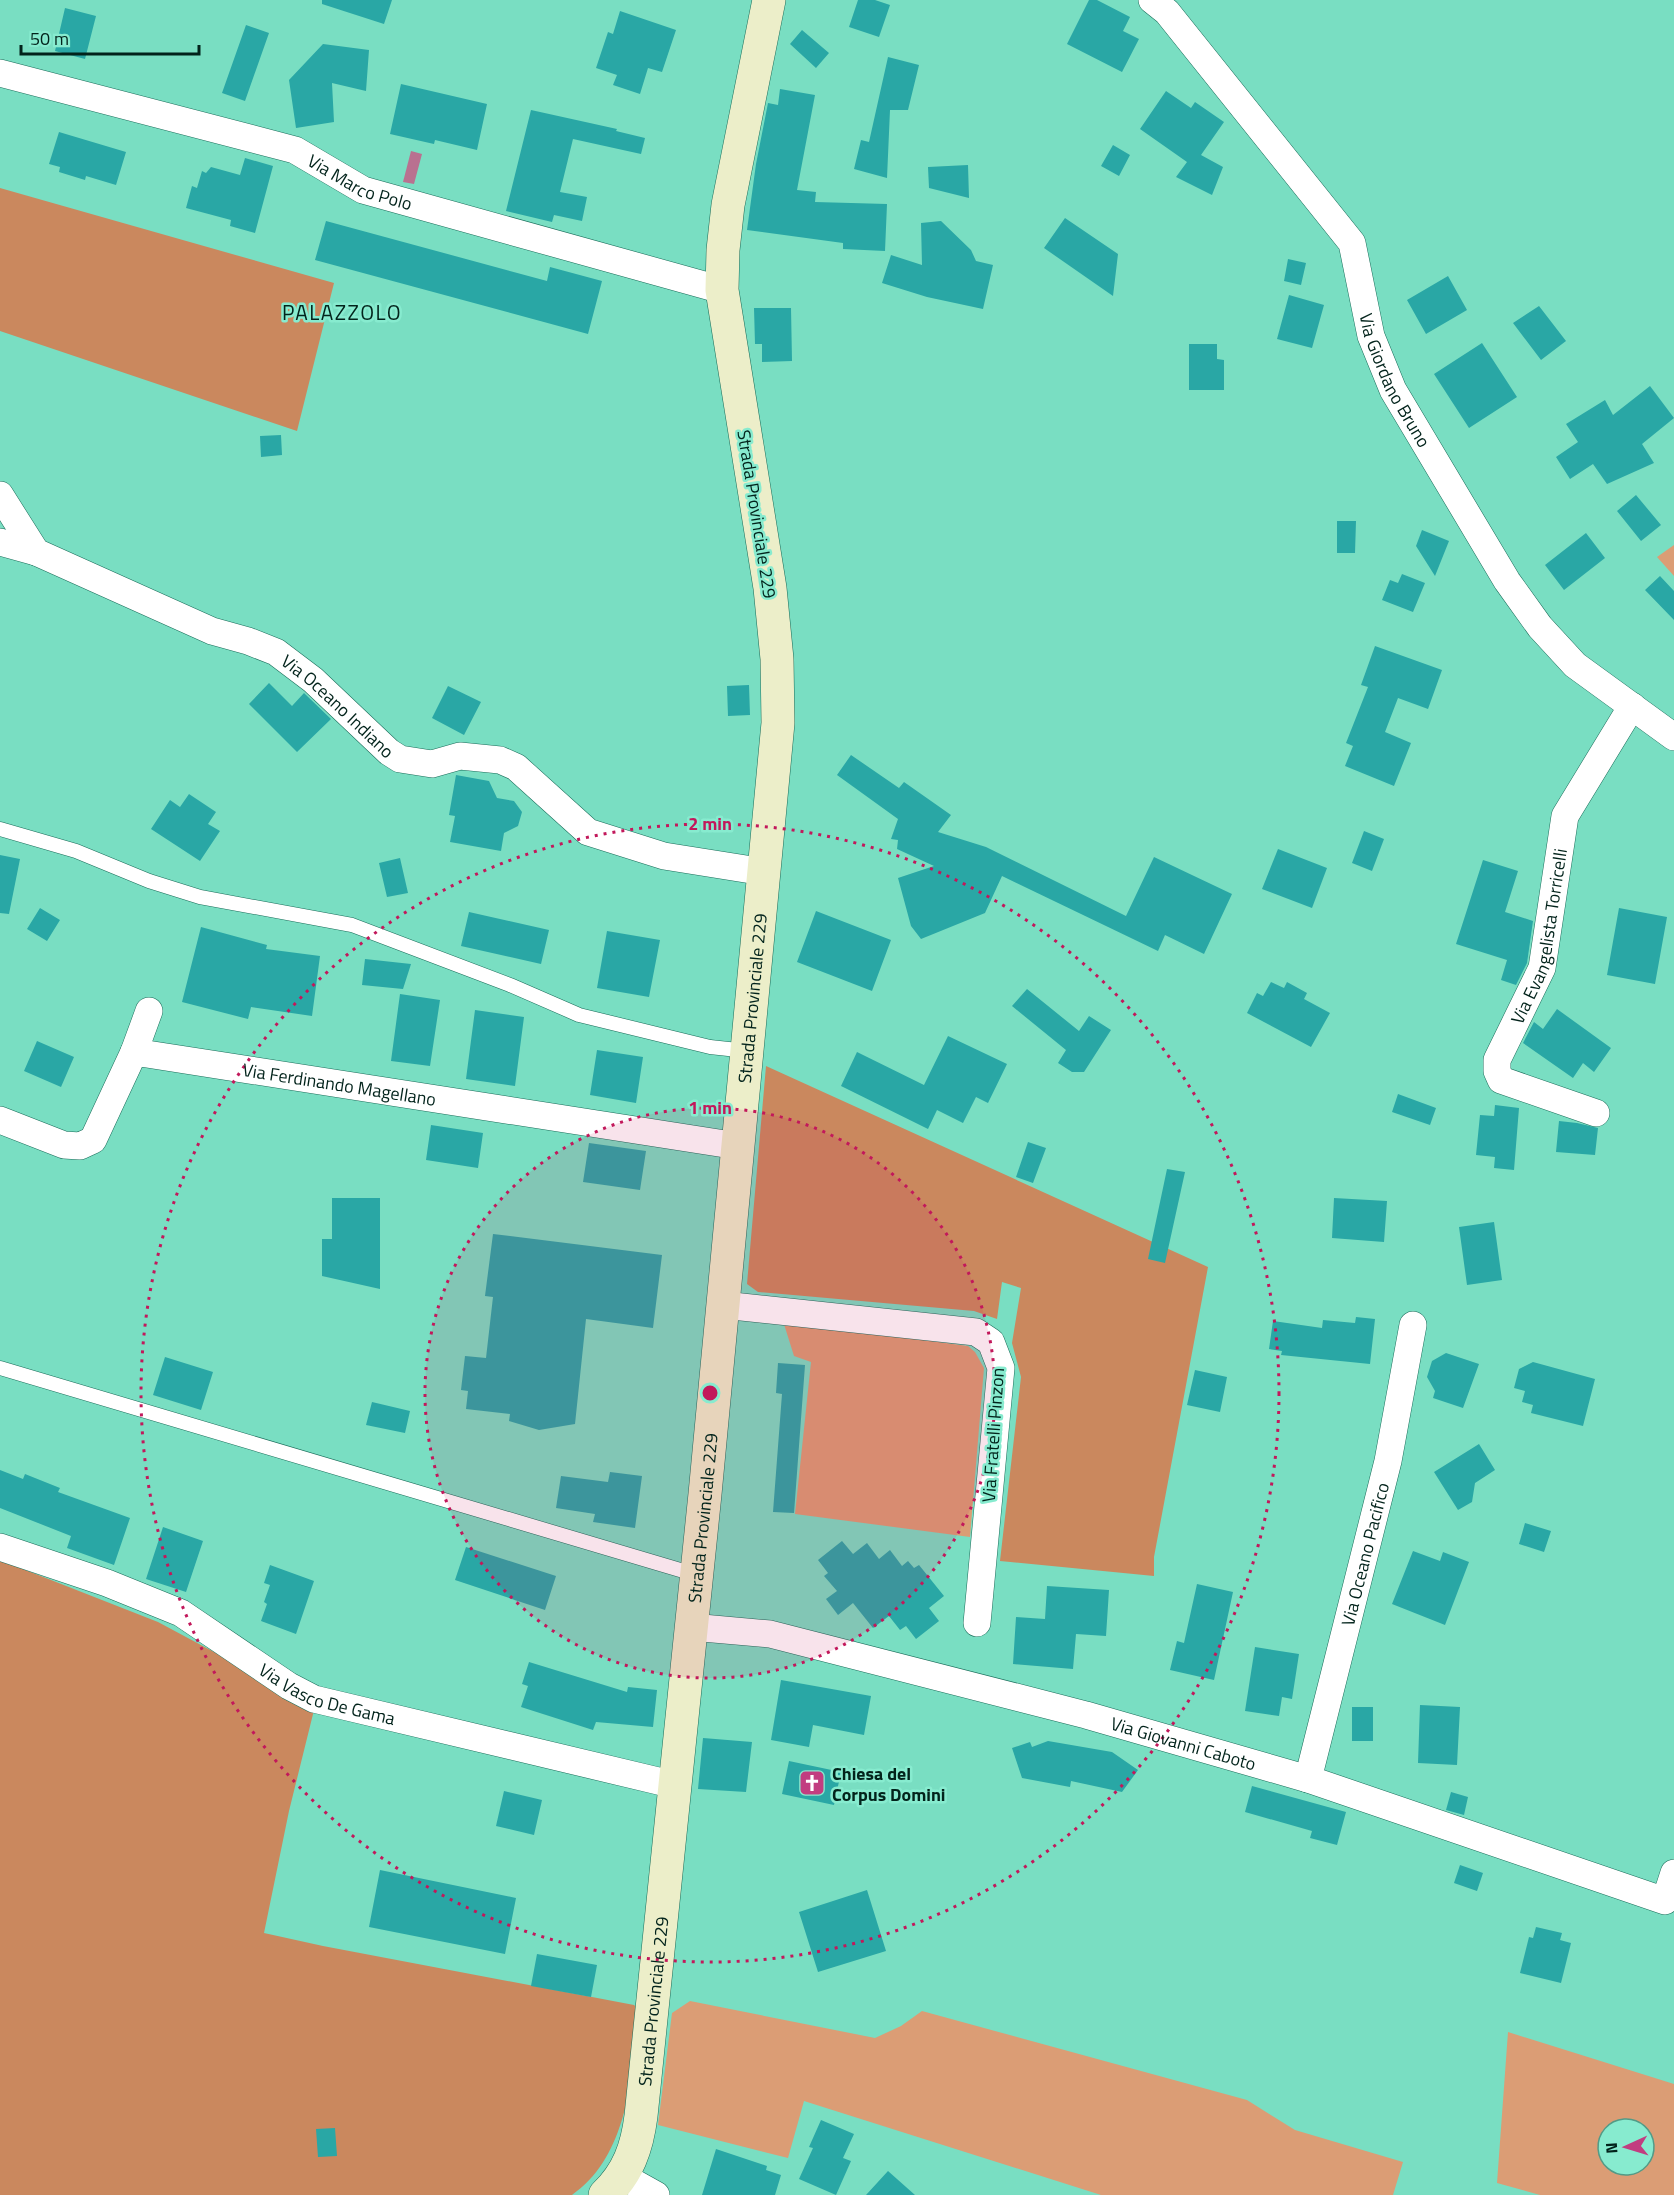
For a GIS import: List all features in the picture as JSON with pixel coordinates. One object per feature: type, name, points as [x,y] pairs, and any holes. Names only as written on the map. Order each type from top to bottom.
[{"type":"street","name":"Strada Provinciale 229","points":[[614,2186],[634,2151],[641,2116],[692,1627],[778,723],[777,659],[770,588],[722,290],[723,250],[728,205],[769,0]]},
{"type":"street","name":"Via Giordano Bruno","points":[[1152,0],[1167,12],[1352,243],[1371,336],[1393,390],[1507,581],[1540,627],[1575,665],[1674,737]]},
{"type":"street","name":"Via Marco Polo","points":[[0,73],[295,150],[363,190],[722,290]]},
{"type":"street","points":[[0,495],[36,552]]},
{"type":"street","name":"Via Oceano Indiano","points":[[0,542],[36,552],[212,631],[276,652],[313,680],[389,752],[400,759],[432,764],[460,756],[500,760],[516,766],[588,832],[664,856],[764,872]]},
{"type":"street","name":"Via Evangelista Torricelli","points":[[1596,1113],[1501,1080],[1497,1071],[1497,1060],[1542,968],[1565,816],[1632,706]]},
{"type":"street","points":[[0,1120],[64,1145],[80,1146],[93,1140],[134,1052],[149,1011]]},
{"type":"street","name":"Via Ferdinando Magellano","points":[[134,1052],[738,1146]]},
{"type":"street","name":"Via Fratelli Pinzon","points":[[723,1305],[976,1332],[991,1342],[1001,1368],[977,1623]]},
{"type":"street","name":"Via Oceano Pacifico","points":[[1308,1779],[1388,1461],[1413,1326]]},
{"type":"street","name":"Via Vasco De Gama","points":[[0,1547],[108,1583],[181,1613],[289,1686],[314,1699],[675,1785]]},
{"type":"street","name":"Via Giovanni Caboto","points":[[692,1627],[770,1634],[1086,1715],[1308,1779],[1665,1900],[1674,1873]]},
{"type":"street","points":[[614,2186],[656,2195]]},
{"type":"lane","points":[[0,829],[76,851],[150,881],[200,897],[352,925],[510,985],[579,1015],[710,1047],[747,1050]]},
{"type":"lane","points":[[0,1368],[697,1575]]},
{"type":"shaded area","points":[[411,151],[422,154],[414,184],[403,182]]},
{"type":"shaded area","points":[[0,188],[334,283],[297,431],[0,331]]},
{"type":"shaded area","points":[[1674,545],[1674,576],[1657,557]]},
{"type":"shaded area","points":[[766,1066],[1208,1267],[1154,1557],[1154,1576],[1000,1561],[1021,1377],[1012,1343],[1021,1288],[1002,1282],[997,1319],[974,1311],[758,1292],[747,1284]]},
{"type":"shaded area","points":[[783,1321],[968,1346],[975,1352],[984,1368],[970,1537],[795,1514],[811,1362],[794,1356]]},
{"type":"shaded area","points":[[0,1560],[158,1622],[315,1706],[289,1811],[264,1933],[634,2005],[642,2012],[624,2112],[605,2159],[591,2178],[572,2195],[0,2195]]},
{"type":"shaded area","points":[[690,2001],[875,2038],[901,2026],[922,2011],[1247,2100],[1295,2130],[1403,2162],[1393,2195],[1101,2195],[804,2101],[788,2158],[658,2125],[672,2013]]},
{"type":"shaded area","points":[[1508,2032],[1674,2084],[1674,2195],[1540,2195],[1497,2183]]},
{"type":"building","points":[[322,0],[392,0],[384,24],[322,4]]},
{"type":"building","points":[[858,0],[875,0],[890,5],[879,37],[849,27]]},
{"type":"building","points":[[1089,0],[1097,0],[1130,17],[1123,31],[1139,39],[1122,72],[1067,44]]},
{"type":"building","points":[[65,8],[96,16],[85,59],[55,51]]},
{"type":"building","points":[[620,11],[676,30],[662,72],[648,68],[640,94],[613,85],[617,75],[596,68],[608,32],[613,34]]},
{"type":"building","points":[[246,25],[269,33],[245,101],[222,93]]},
{"type":"building","points":[[802,30],[829,53],[816,68],[790,44]]},
{"type":"building","points":[[323,44],[369,50],[366,91],[332,83],[334,122],[296,128],[289,80]]},
{"type":"building","points":[[888,57],[919,65],[908,110],[890,110],[887,178],[854,169],[861,140],[869,142]]},
{"type":"building","points":[[401,84],[487,104],[477,150],[435,140],[434,144],[390,134]]},
{"type":"building","points":[[780,89],[815,95],[797,190],[816,192],[815,202],[887,204],[885,251],[843,249],[843,243],[747,230],[756,164],[768,103],[778,105]]},
{"type":"building","points":[[1166,91],[1191,108],[1195,102],[1224,122],[1201,155],[1223,167],[1212,195],[1176,177],[1187,162],[1140,129]]},
{"type":"building","points":[[531,110],[617,129],[616,131],[645,138],[641,154],[573,139],[560,192],[587,197],[582,221],[554,215],[552,222],[506,211]]},
{"type":"building","points":[[59,132],[126,152],[116,185],[86,176],[85,180],[59,172],[60,167],[49,164]]},
{"type":"building","points":[[1113,145],[1130,155],[1119,176],[1101,166]]},
{"type":"building","points":[[245,158],[273,166],[255,233],[230,226],[231,220],[186,208],[192,186],[197,188],[202,171],[206,173],[211,167],[240,175]]},
{"type":"building","points":[[968,165],[969,198],[929,188],[928,167]]},
{"type":"building","points":[[1065,218],[1118,254],[1113,296],[1044,248]]},
{"type":"building","points":[[326,221],[547,281],[550,267],[602,281],[588,334],[315,260]]},
{"type":"building","points":[[941,221],[971,250],[976,261],[993,265],[983,309],[927,297],[882,283],[891,255],[922,265],[921,223]]},
{"type":"building","points":[[1288,259],[1306,263],[1301,285],[1284,281]]},
{"type":"building","points":[[1448,276],[1467,310],[1426,334],[1407,300]]},
{"type":"building","points":[[1289,295],[1324,305],[1312,348],[1277,339]]},
{"type":"building","points":[[1539,306],[1566,341],[1541,360],[1513,323]]},
{"type":"building","points":[[754,308],[791,308],[792,361],[762,362],[762,344],[755,344]]},
{"type":"building","points":[[1482,343],[1517,397],[1469,428],[1434,374]]},
{"type":"building","points":[[1189,344],[1217,344],[1217,359],[1224,360],[1224,390],[1189,390]]},
{"type":"building","points":[[1650,386],[1674,418],[1642,444],[1654,463],[1607,484],[1593,464],[1570,479],[1556,457],[1578,442],[1566,424],[1605,400],[1613,415]]},
{"type":"building","points":[[281,435],[282,455],[261,457],[260,436]]},
{"type":"building","points":[[1636,495],[1661,525],[1641,541],[1617,511]]},
{"type":"building","points":[[1337,521],[1356,521],[1355,553],[1337,553]]},
{"type":"building","points":[[1422,530],[1449,541],[1435,576],[1416,546]]},
{"type":"building","points":[[1586,533],[1605,558],[1564,590],[1545,565]]},
{"type":"building","points":[[1402,574],[1425,583],[1413,612],[1382,600],[1390,580],[1398,583]]},
{"type":"building","points":[[1660,576],[1674,591],[1674,620],[1645,590]]},
{"type":"building","points":[[1375,646],[1442,670],[1428,709],[1398,698],[1385,732],[1411,743],[1394,786],[1345,766],[1353,746],[1346,743],[1368,687],[1361,685]]},
{"type":"building","points":[[269,683],[292,706],[304,693],[331,719],[297,752],[249,704]]},
{"type":"building","points":[[749,685],[750,715],[728,716],[727,686]]},
{"type":"building","points":[[448,686],[481,702],[464,735],[432,718]]},
{"type":"building","points":[[851,755],[899,788],[904,782],[951,815],[938,832],[986,847],[1126,916],[1154,857],[1232,894],[1204,954],[1165,935],[1158,951],[1002,876],[985,913],[921,939],[911,926],[898,878],[934,866],[897,849],[898,840],[891,839],[898,819],[837,775]]},
{"type":"building","points":[[456,775],[489,781],[497,798],[514,801],[522,812],[518,826],[504,833],[501,851],[450,842],[455,816],[449,815]]},
{"type":"building","points":[[189,794],[216,812],[208,824],[220,831],[200,861],[151,829],[170,800],[180,807]]},
{"type":"building","points":[[1364,831],[1384,839],[1372,871],[1352,863]]},
{"type":"building","points":[[1278,849],[1327,868],[1312,908],[1262,889]]},
{"type":"building","points":[[0,855],[20,859],[9,914],[0,913]]},
{"type":"building","points":[[400,858],[408,893],[387,897],[379,863]]},
{"type":"building","points":[[1483,860],[1518,871],[1505,912],[1533,921],[1527,963],[1516,985],[1501,980],[1507,960],[1456,944]]},
{"type":"building","points":[[40,908],[60,920],[47,941],[27,929]]},
{"type":"building","points":[[1619,908],[1667,917],[1655,984],[1607,975]]},
{"type":"building","points":[[816,911],[891,940],[872,991],[797,962]]},
{"type":"building","points":[[469,912],[549,930],[541,964],[461,946]]},
{"type":"building","points":[[201,927],[267,945],[266,949],[320,956],[312,1016],[251,1007],[248,1019],[182,1002]]},
{"type":"building","points":[[607,931],[660,940],[649,997],[597,988]]},
{"type":"building","points":[[365,959],[411,964],[403,989],[362,985]]},
{"type":"building","points":[[1271,982],[1284,988],[1287,982],[1307,993],[1304,999],[1330,1013],[1311,1047],[1247,1013],[1257,993],[1263,996]]},
{"type":"building","points":[[1027,989],[1079,1031],[1089,1016],[1111,1030],[1084,1072],[1072,1072],[1058,1063],[1066,1050],[1012,1006]]},
{"type":"building","points":[[400,994],[440,1000],[430,1066],[391,1061]]},
{"type":"building","points":[[1557,1009],[1611,1048],[1594,1072],[1583,1063],[1573,1078],[1523,1043],[1534,1022],[1543,1029]]},
{"type":"building","points":[[475,1010],[524,1017],[515,1086],[466,1079]]},
{"type":"building","points":[[948,1036],[1007,1064],[988,1103],[976,1097],[963,1123],[937,1110],[928,1129],[841,1086],[857,1052],[924,1085]]},
{"type":"building","points":[[37,1041],[74,1057],[61,1087],[24,1071]]},
{"type":"building","points":[[597,1050],[643,1057],[636,1103],[590,1095]]},
{"type":"building","points":[[1398,1094],[1436,1108],[1430,1125],[1392,1112]]},
{"type":"building","points":[[1495,1105],[1519,1108],[1514,1170],[1494,1168],[1495,1157],[1476,1155],[1480,1115],[1494,1116]]},
{"type":"building","points":[[1559,1121],[1598,1128],[1595,1155],[1556,1152]]},
{"type":"building","points":[[431,1125],[483,1133],[478,1168],[426,1160]]},
{"type":"building","points":[[1028,1142],[1046,1148],[1033,1183],[1016,1177]]},
{"type":"building","points":[[589,1143],[646,1151],[640,1190],[583,1182]]},
{"type":"building","points":[[1167,1169],[1185,1172],[1165,1263],[1148,1259]]},
{"type":"building","points":[[332,1198],[380,1198],[380,1289],[322,1276],[322,1239],[332,1239]]},
{"type":"building","points":[[1334,1198],[1387,1201],[1384,1242],[1332,1238]]},
{"type":"building","points":[[1494,1222],[1502,1280],[1467,1285],[1459,1227]]},
{"type":"building","points":[[493,1234],[662,1255],[653,1328],[586,1319],[575,1424],[539,1430],[509,1421],[510,1414],[466,1409],[468,1391],[461,1390],[465,1356],[486,1358],[493,1297],[485,1296]]},
{"type":"building","points":[[1356,1317],[1375,1319],[1370,1364],[1281,1355],[1282,1351],[1269,1349],[1273,1321],[1322,1328],[1323,1320],[1355,1323]]},
{"type":"building","points":[[1446,1353],[1479,1364],[1463,1408],[1433,1398],[1435,1391],[1427,1377],[1432,1361]]},
{"type":"building","points":[[165,1357],[213,1372],[201,1410],[153,1395]]},
{"type":"building","points":[[1533,1362],[1595,1379],[1583,1426],[1531,1413],[1533,1405],[1522,1402],[1525,1391],[1514,1388],[1519,1369]]},
{"type":"building","points":[[778,1363],[805,1365],[794,1513],[773,1512],[782,1394],[776,1393]]},
{"type":"building","points":[[1195,1370],[1227,1377],[1220,1412],[1187,1405]]},
{"type":"building","points":[[372,1402],[410,1411],[405,1433],[366,1425]]},
{"type":"building","points":[[1479,1444],[1495,1470],[1475,1483],[1472,1502],[1458,1510],[1434,1472]]},
{"type":"building","points":[[0,1470],[23,1479],[25,1474],[60,1488],[58,1492],[130,1518],[114,1565],[67,1548],[71,1536],[0,1508]]},
{"type":"building","points":[[610,1472],[642,1476],[635,1528],[593,1522],[595,1514],[556,1508],[561,1476],[608,1482]]},
{"type":"building","points":[[1525,1523],[1551,1531],[1544,1552],[1519,1544]]},
{"type":"building","points":[[163,1527],[203,1541],[186,1592],[146,1579]]},
{"type":"building","points":[[842,1541],[853,1554],[867,1543],[879,1559],[890,1550],[902,1566],[908,1561],[914,1568],[919,1565],[944,1596],[929,1608],[939,1621],[916,1639],[906,1626],[900,1630],[889,1616],[873,1628],[853,1603],[838,1615],[826,1599],[837,1591],[824,1576],[828,1573],[818,1560]]},
{"type":"building","points":[[466,1547],[556,1576],[545,1610],[455,1580]]},
{"type":"building","points":[[1413,1551],[1440,1561],[1443,1552],[1469,1562],[1445,1625],[1392,1604]]},
{"type":"building","points":[[270,1565],[314,1581],[296,1634],[261,1621],[267,1604],[264,1602],[270,1585],[264,1583]]},
{"type":"building","points":[[1197,1584],[1233,1592],[1214,1680],[1170,1670],[1177,1641],[1184,1643]]},
{"type":"building","points":[[1047,1586],[1109,1590],[1106,1636],[1076,1634],[1073,1669],[1013,1664],[1016,1617],[1045,1619]]},
{"type":"building","points":[[1255,1647],[1299,1654],[1292,1699],[1282,1697],[1279,1716],[1245,1711]]},
{"type":"building","points":[[529,1662],[627,1692],[628,1687],[657,1690],[653,1727],[596,1722],[593,1730],[521,1707],[528,1686],[522,1684]]},
{"type":"building","points":[[781,1680],[871,1696],[864,1735],[813,1725],[809,1747],[771,1740]]},
{"type":"building","points":[[1420,1705],[1460,1707],[1457,1765],[1418,1763]]},
{"type":"building","points":[[1352,1707],[1373,1707],[1373,1741],[1352,1741]]},
{"type":"building","points":[[703,1738],[752,1742],[746,1792],[698,1789]]},
{"type":"building","points":[[1048,1741],[1112,1752],[1138,1770],[1122,1792],[1071,1781],[1070,1787],[1022,1778],[1012,1748],[1030,1742],[1032,1747]]},
{"type":"building","name":"Chiesa del Corpus Domini","points":[[789,1761],[841,1772],[834,1805],[782,1794]]},
{"type":"building","points":[[1252,1786],[1346,1812],[1337,1845],[1310,1838],[1312,1831],[1245,1812]]},
{"type":"building","points":[[504,1791],[542,1800],[534,1835],[496,1826]]},
{"type":"building","points":[[1451,1792],[1468,1797],[1464,1815],[1446,1810]]},
{"type":"building","points":[[1460,1865],[1483,1873],[1477,1891],[1454,1883]]},
{"type":"building","points":[[380,1870],[516,1898],[505,1954],[369,1927]]},
{"type":"building","points":[[867,1890],[886,1951],[818,1972],[799,1912]]},
{"type":"building","points":[[1536,1927],[1562,1933],[1560,1940],[1571,1943],[1561,1983],[1520,1973],[1529,1937],[1533,1938]]},
{"type":"building","points":[[537,1954],[597,1965],[591,1997],[531,1986]]},
{"type":"building","points":[[821,2120],[854,2134],[843,2158],[851,2161],[836,2195],[799,2179],[813,2148],[809,2147]]},
{"type":"building","points":[[335,2128],[337,2156],[318,2157],[316,2129]]},
{"type":"building","points":[[716,2149],[767,2166],[766,2170],[781,2175],[775,2195],[702,2195]]},
{"type":"building","points":[[888,2171],[915,2195],[866,2195]]},
{"type":"place","name":"Chiesa del Corpus Domini","points":[[812,1783]]},
{"type":"district","name":"PALAZZOLO","points":[[342,312]]}]
